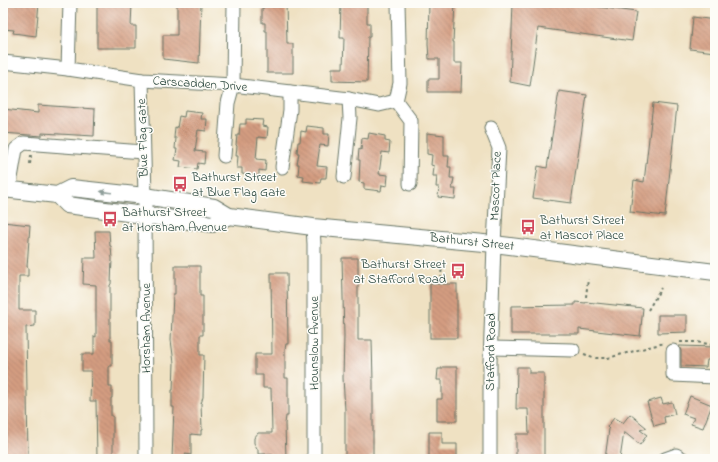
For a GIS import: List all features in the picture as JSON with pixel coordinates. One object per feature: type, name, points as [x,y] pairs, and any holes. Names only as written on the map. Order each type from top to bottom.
[{"type":"main road","name":"Bathurst Street","points":[[6,189],[57,195],[71,188],[145,196],[214,207],[229,216],[313,227],[494,244],[715,272]]},
{"type":"main road","name":"Bathurst Street","points":[[57,195],[67,205],[212,224],[229,216]]},
{"type":"street","points":[[68,69],[70,3]]},
{"type":"street","points":[[224,156],[228,103],[233,85],[234,3]]},
{"type":"street","points":[[398,3],[400,83],[396,101],[411,121],[410,184]]},
{"type":"street","name":"Carscadden Drive","points":[[3,62],[68,69],[142,80],[233,85],[349,99],[379,105],[396,101]]},
{"type":"street","name":"Blue Flag Gate","points":[[142,80],[145,196]]},
{"type":"street","points":[[282,168],[290,110],[290,92]]},
{"type":"street","points":[[344,177],[350,118],[349,99]]},
{"type":"street","name":"Mascot Place","points":[[491,128],[499,148],[494,244]]},
{"type":"street","points":[[6,189],[16,149],[24,144],[143,152]]},
{"type":"street","name":"Horsham Avenue","points":[[145,196],[146,459]]},
{"type":"street","name":"Hounslow Avenue","points":[[313,227],[314,459]]},
{"type":"street","name":"Stafford Road","points":[[490,459],[494,244]]},
{"type":"street","points":[[672,345],[673,375],[715,377]]},
{"type":"street","points":[[491,348],[573,350]]},
{"type":"street","points":[[665,459],[676,455],[683,459]]},
{"type":"path","points":[[441,279],[442,261]]},
{"type":"path","points":[[586,298],[588,279]]},
{"type":"path","points":[[648,310],[662,288]]},
{"type":"path","points":[[573,350],[596,358],[608,358],[672,345],[696,342],[715,345]]},
{"type":"building","points":[[3,3],[17,5],[17,3],[39,3],[36,36],[13,33],[14,30],[3,29]]},
{"type":"building","points":[[97,3],[132,3],[131,26],[136,26],[136,48],[97,48]]},
{"type":"building","points":[[177,3],[201,3],[199,63],[163,59],[163,35],[177,35]]},
{"type":"building","points":[[264,3],[286,3],[287,44],[293,44],[293,73],[267,73],[267,31],[265,31],[265,23],[262,23],[262,8],[264,8]]},
{"type":"building","points":[[341,3],[367,3],[367,23],[370,23],[370,37],[368,37],[367,82],[332,81],[332,68],[343,68],[344,38],[340,38]]},
{"type":"building","points":[[429,3],[455,3],[453,42],[454,63],[462,63],[461,92],[428,92],[428,79],[439,79],[439,59],[429,59]]},
{"type":"building","points":[[513,3],[569,3],[636,12],[632,41],[538,28],[530,86],[510,82]]},
{"type":"building","points":[[693,17],[715,20],[715,52],[690,49]]},
{"type":"building","points":[[559,91],[587,95],[571,203],[533,198],[538,166],[547,168]]},
{"type":"building","points":[[653,103],[677,106],[665,216],[630,212],[634,180],[644,182]]},
{"type":"building","points":[[38,105],[95,109],[94,136],[42,133],[42,136],[3,133],[3,109],[38,113]]},
{"type":"building","points":[[185,111],[202,113],[201,119],[207,119],[206,131],[198,130],[195,151],[205,152],[204,164],[198,163],[197,169],[180,167],[181,161],[175,160],[177,149],[175,149],[176,138],[174,138],[175,127],[177,128],[179,116],[184,117]]},
{"type":"building","points":[[246,119],[263,120],[262,126],[268,127],[267,138],[258,137],[256,159],[266,160],[265,171],[259,170],[259,176],[242,174],[242,168],[237,168],[237,135],[239,135],[240,124],[246,124]]},
{"type":"building","points":[[307,126],[324,128],[324,134],[329,134],[328,146],[320,145],[317,166],[327,167],[326,178],[321,178],[320,183],[303,181],[304,176],[298,175],[298,142],[300,142],[301,131],[306,132]]},
{"type":"building","points":[[369,133],[385,136],[385,141],[390,142],[389,153],[382,152],[379,174],[388,175],[387,186],[382,185],[381,191],[364,189],[364,183],[359,182],[359,149],[361,150],[362,138],[368,139]]},
{"type":"building","points":[[427,133],[444,135],[444,156],[449,156],[448,167],[451,167],[450,178],[454,178],[452,189],[456,189],[455,199],[438,197],[439,187],[436,187],[437,176],[433,176],[434,166],[431,165],[432,155],[427,154]]},
{"type":"building","points":[[3,222],[30,225],[27,267],[28,276],[19,276],[19,310],[35,310],[35,326],[26,327],[28,458],[3,459]]},
{"type":"building","points":[[95,231],[109,231],[112,259],[110,285],[110,340],[112,340],[112,366],[109,366],[109,387],[112,387],[111,416],[113,416],[113,457],[111,456],[111,459],[97,459],[96,401],[90,401],[91,371],[82,371],[82,354],[94,354],[94,336],[96,337],[96,285],[83,284],[84,258],[96,258]]},
{"type":"building","points":[[342,258],[358,258],[358,340],[372,340],[373,456],[370,456],[370,459],[345,459]]},
{"type":"building","points":[[175,266],[200,266],[200,296],[203,296],[203,335],[200,335],[200,355],[204,355],[203,397],[201,404],[202,430],[201,435],[191,434],[191,455],[185,454],[185,459],[172,459],[174,407],[172,407],[172,390],[174,363],[171,340],[173,294],[175,294]]},
{"type":"building","points":[[271,273],[287,273],[288,344],[286,344],[285,349],[285,378],[288,378],[288,416],[286,416],[285,424],[286,459],[272,459],[272,454],[258,454],[258,450],[254,443],[254,438],[258,433],[272,433],[271,388],[263,388],[263,375],[255,375],[255,354],[272,354]]},
{"type":"building","points":[[430,284],[457,284],[457,338],[430,338]]},
{"type":"building","points":[[575,302],[643,308],[640,336],[579,329],[579,334],[511,334],[511,306],[575,305]]},
{"type":"building","points":[[658,315],[687,315],[687,332],[658,333]]},
{"type":"building","points":[[679,346],[715,347],[715,359],[707,360],[706,367],[681,366],[681,351]]},
{"type":"building","points":[[442,367],[457,367],[457,421],[437,421],[437,399],[442,399],[442,380],[437,380],[438,369],[442,369]]},
{"type":"building","points":[[517,367],[529,367],[529,373],[544,373],[544,459],[516,459],[516,434],[529,434],[528,409],[516,409]]},
{"type":"building","points":[[690,396],[712,405],[703,428],[691,424],[694,418],[683,414]]},
{"type":"building","points":[[661,398],[663,404],[672,402],[675,414],[664,417],[665,423],[654,426],[647,402]]},
{"type":"building","points":[[630,414],[647,428],[640,430],[647,435],[640,445],[624,432],[620,459],[605,459],[609,429],[607,427],[614,418],[623,423]]},
{"type":"building","points":[[429,432],[442,432],[442,444],[457,444],[457,459],[429,459]]},
{"type":"place","name":"Bathurst Street at Blue Flag Gate","points":[[180,184]]},
{"type":"place","name":"Bathurst Street at Horsham Avenue","points":[[110,219]]},
{"type":"place","name":"Bathurst Street at Mascot Place","points":[[528,227]]},
{"type":"place","name":"Bathurst Street at Stafford Road","points":[[458,271]]}]
